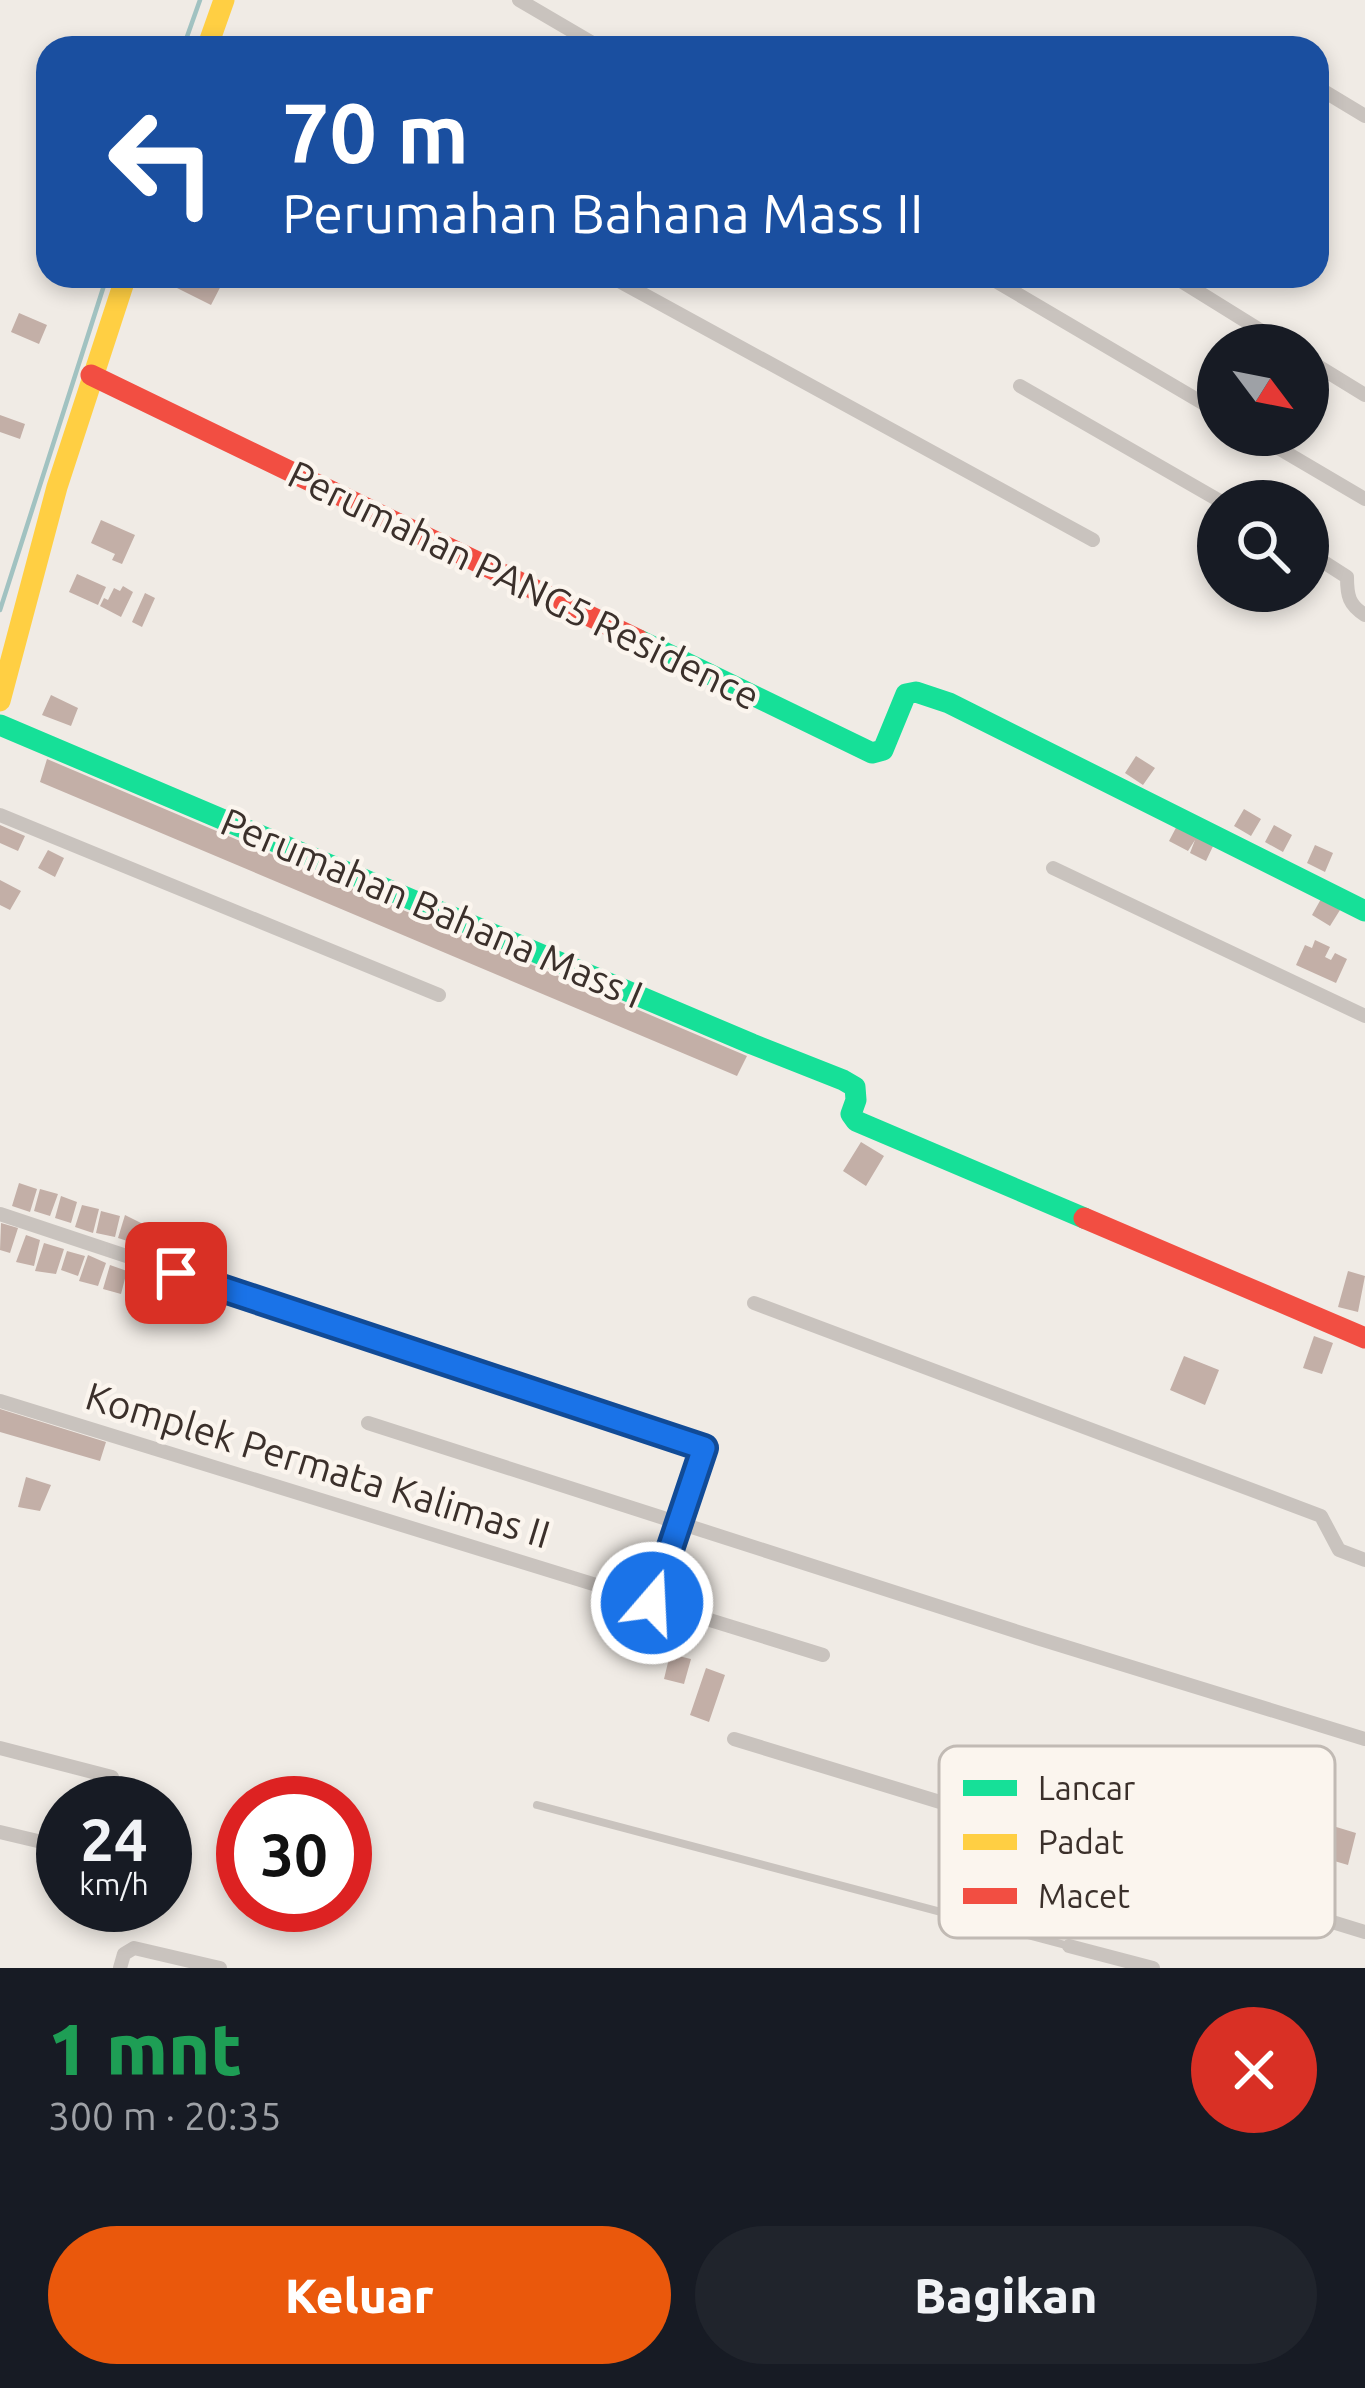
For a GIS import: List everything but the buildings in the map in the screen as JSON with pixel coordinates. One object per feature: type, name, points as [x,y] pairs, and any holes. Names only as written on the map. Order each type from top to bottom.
[{"type":"street","points":[[212,36],[224,0]]},
{"type":"street","points":[[519,0],[580,36]]},
{"type":"street","points":[[1329,94],[1365,116]]},
{"type":"street","points":[[0,701],[28,584],[122,288]]},
{"type":"street","points":[[632,288],[1093,539]]},
{"type":"street","points":[[1007,288],[1197,400]]},
{"type":"street","points":[[1192,288],[1250,324]]},
{"type":"street","points":[[1329,373],[1365,395]]},
{"type":"street","name":"Perumahan PANG5 Residence","points":[[91,375],[872,753],[883,750],[906,694],[919,692],[1365,911]]},
{"type":"street","points":[[1020,386],[1197,488]]},
{"type":"street","points":[[1292,456],[1365,499]]},
{"type":"street","points":[[1329,565],[1347,577],[1352,606],[1365,615]]},
{"type":"street","name":"Perumahan Bahana Mass I","points":[[0,724],[844,1079],[854,1085],[851,1114],[856,1120],[1365,1338]]},
{"type":"street","points":[[0,814],[439,994]]},
{"type":"street","points":[[1053,868],[1365,1016]]},
{"type":"street","points":[[0,1214],[704,1448],[652,1603]]},
{"type":"street","points":[[754,1303],[1321,1516],[1339,1550],[1365,1560]]},
{"type":"street","name":"Komplek Permata Kalimas II","points":[[0,1401],[824,1655]]},
{"type":"street","points":[[368,1423],[1365,1739]]},
{"type":"street","points":[[734,1739],[939,1802]]},
{"type":"street","points":[[0,1748],[105,1776]]},
{"type":"street","points":[[0,1832],[36,1840]]},
{"type":"street","points":[[1335,1924],[1365,1933]]},
{"type":"street","points":[[1069,1946],[1153,1968]]},
{"type":"street","points":[[120,1968],[124,1954],[134,1948],[220,1968]]},
{"type":"lane","points":[[537,1804],[939,1911]]},
{"type":"lane","points":[[1039,1938],[1069,1946]]},
{"type":"waterway","points":[[187,36],[200,0]]},
{"type":"waterway","points":[[0,610],[103,288]]},
{"type":"traffic: fast","points":[[639,640],[872,753],[883,750],[906,694],[916,692],[949,703],[1365,911]]},
{"type":"traffic: fast","points":[[0,725],[843,1080],[855,1087],[851,1114],[856,1121],[1084,1218]]},
{"type":"traffic: slow","points":[[211,36],[224,0]]},
{"type":"traffic: slow","points":[[0,701],[57,487],[122,288]]},
{"type":"traffic: jam","points":[[91,375],[639,640]]},
{"type":"traffic: jam","points":[[1084,1218],[1365,1338]]},
{"type":"route","points":[[176,1273],[704,1448],[652,1603]]}]
